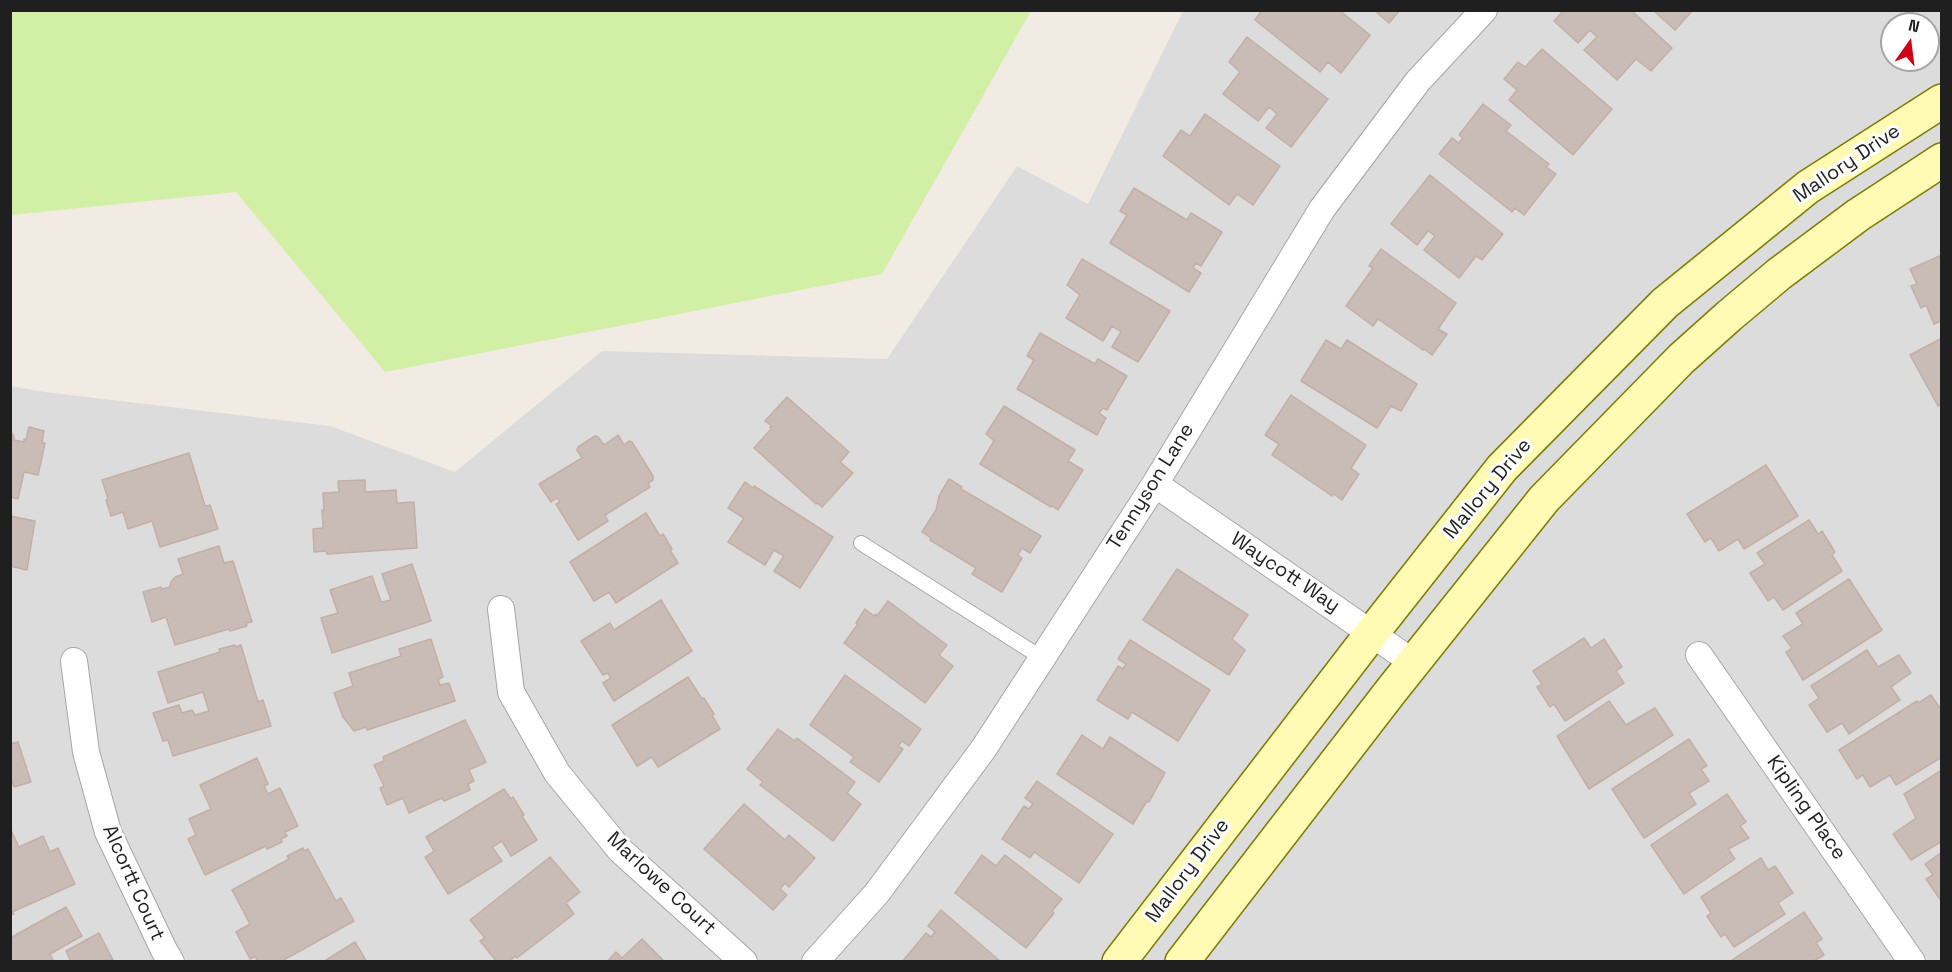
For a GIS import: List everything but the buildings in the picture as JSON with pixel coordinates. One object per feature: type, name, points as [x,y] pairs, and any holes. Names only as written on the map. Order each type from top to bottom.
[{"type":"main road","name":"Mallory Drive","points":[[1119,962],[1502,468],[1665,303],[1808,187],[1941,101]]},
{"type":"main road","points":[[1182,962],[1544,499],[1682,359],[1729,316],[1779,274],[1858,215],[1941,160]]},
{"type":"street","name":"Tennyson Lane","points":[[815,962],[884,884],[984,747],[1155,484],[1322,209],[1418,81],[1484,10]]},
{"type":"street","name":"Waycott Way","points":[[1155,484],[1414,663]]},
{"type":"street","name":"Marlowe Court","points":[[501,609],[511,692],[557,772],[620,850],[744,962]]},
{"type":"street","name":"Kipling Place","points":[[1699,655],[1912,962]]},
{"type":"street","name":"Alcortt Court","points":[[74,661],[86,753],[108,832],[171,962]]},
{"type":"lane","points":[[861,543],[1042,658]]},
{"type":"shaded area","points":[[1183,11],[1941,11],[1941,961],[11,961],[10,386],[330,426],[455,472],[602,351],[887,359],[1017,166],[1088,204]]},
{"type":"green space","points":[[11,10],[1031,11],[882,274],[385,372],[236,192],[11,215]]}]
